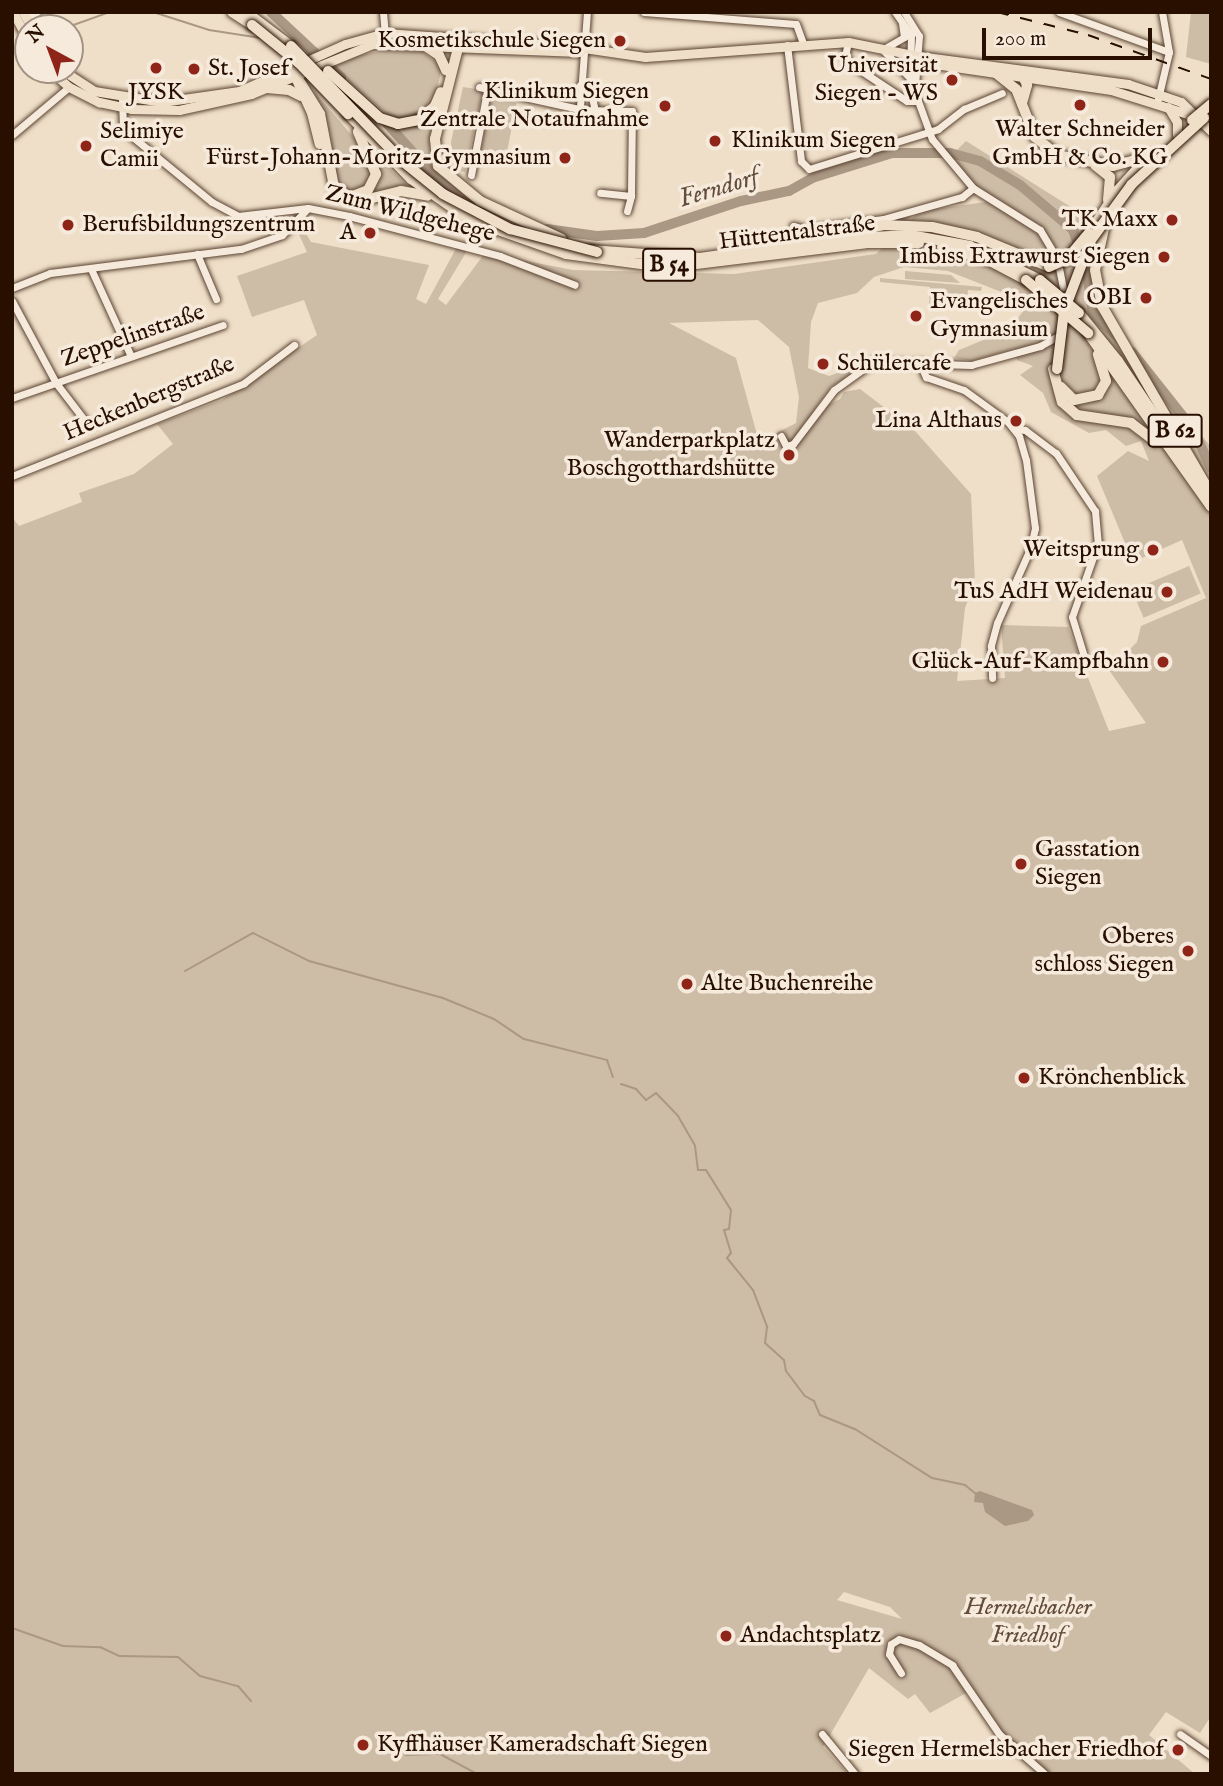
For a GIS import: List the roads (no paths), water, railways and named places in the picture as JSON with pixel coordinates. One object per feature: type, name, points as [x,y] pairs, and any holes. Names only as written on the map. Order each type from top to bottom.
[{"type":"highway","name":"Hüttentalstraße","points":[[232,12],[282,48],[396,166],[438,200],[470,220],[529,244],[619,263],[723,264],[849,245],[912,243],[971,254],[1028,277],[1088,333],[1166,450],[1211,507]]},
{"type":"highway","name":"Hüttentalstraße","points":[[246,12],[291,46],[401,160],[443,194],[510,229],[597,252],[700,258],[834,239],[930,237],[980,250],[1060,295],[1100,336],[1211,495]]},
{"type":"highway","points":[[424,45],[439,55],[446,69]]},
{"type":"highway","points":[[291,46],[306,52],[380,118],[398,124],[419,120],[435,106],[455,45]]},
{"type":"highway","points":[[455,45],[436,132],[435,160],[453,183],[509,217],[597,252]]},
{"type":"highway","points":[[996,73],[1020,81],[1022,103],[1029,128],[1043,145],[1063,157],[1113,166],[1150,156]]},
{"type":"highway","points":[[294,74],[324,126],[334,187],[344,196],[362,195],[376,174],[372,158],[348,114]]},
{"type":"highway","points":[[294,74],[317,127],[328,191],[351,203],[387,193],[411,191],[438,200]]},
{"type":"highway","points":[[267,88],[289,90],[303,97]]},
{"type":"highway","name":"B 62","points":[[1055,369],[1065,289],[1089,233],[1150,156],[1211,104]]},
{"type":"highway","name":"B 62","points":[[1055,369],[1069,293],[1091,240],[1110,206],[1149,166],[1206,115]]},
{"type":"highway","points":[[1092,163],[1110,177],[1110,206]]},
{"type":"highway","name":"B 62","points":[[1110,206],[1096,260],[1101,306],[1211,495]]},
{"type":"highway","name":"B 54","points":[[834,239],[883,225],[953,231],[1049,267],[1068,259],[1089,233]]},
{"type":"highway","points":[[1055,369],[1060,387],[1074,400],[1092,399],[1102,391],[1105,372],[1088,333]]},
{"type":"highway","name":"B 54","points":[[1055,369],[1062,402],[1077,415],[1131,423],[1166,450]]},
{"type":"main road","points":[[66,84],[121,103],[192,109],[267,88],[363,37],[385,33],[455,45]]},
{"type":"main road","points":[[331,55],[373,44],[455,45],[664,57],[803,43],[848,42],[883,47],[1020,81],[1102,88],[1181,102],[1206,115],[1211,131]]},
{"type":"main road","points":[[914,55],[928,63],[996,73]]},
{"type":"main road","points":[[83,84],[121,103],[162,102],[207,98],[294,74]]},
{"type":"main road","points":[[1159,98],[1177,122],[1177,135]]},
{"type":"main road","points":[[1168,107],[1206,115]]},
{"type":"street","points":[[383,12],[385,33]]},
{"type":"street","points":[[580,107],[587,12]]},
{"type":"street","points":[[644,12],[796,23],[803,43]]},
{"type":"street","points":[[1059,12],[1169,52]]},
{"type":"street","points":[[1159,98],[1169,52],[1162,12]]},
{"type":"street","points":[[781,436],[786,446],[793,444],[834,390],[866,366],[885,359],[983,363],[1058,338],[1066,324],[1065,296],[1051,246],[1032,222],[973,188],[953,168],[930,136],[910,79],[883,47],[904,37],[899,13]]},
{"type":"street","points":[[899,13],[911,35],[917,97]]},
{"type":"street","points":[[848,42],[845,56],[907,102],[917,97]]},
{"type":"street","points":[[787,45],[805,168],[816,169],[930,136],[964,109],[1002,93]]},
{"type":"street","points":[[910,79],[914,55]]},
{"type":"street","points":[[580,85],[592,97],[594,111]]},
{"type":"street","points":[[12,135],[69,87]]},
{"type":"street","points":[[479,87],[487,91],[594,111],[632,111],[631,196],[627,211]]},
{"type":"street","points":[[471,175],[487,91]]},
{"type":"street","name":"Zum Wildgehege","points":[[121,103],[123,129],[230,212],[239,216],[308,208],[450,242],[575,285]]},
{"type":"street","points":[[793,226],[805,229],[883,219],[962,197],[973,188]]},
{"type":"street","points":[[600,193],[631,196]]},
{"type":"street","points":[[12,288],[50,273],[242,249],[282,235],[308,208]]},
{"type":"street","points":[[197,254],[216,299]]},
{"type":"street","points":[[91,269],[130,354]]},
{"type":"street","points":[[12,301],[56,383]]},
{"type":"street","name":"Zeppelinstraße","points":[[12,398],[130,354],[223,325]]},
{"type":"street","name":"Heckenbergstraße","points":[[12,476],[243,383],[295,345]]},
{"type":"street","points":[[919,362],[926,377],[964,390],[1015,429],[1025,430],[1056,453],[1095,511],[1096,553],[1072,617],[1083,653]]},
{"type":"street","name":"Zeppelinstraße","points":[[56,383],[89,426]]},
{"type":"street","points":[[992,678],[991,646],[997,623],[1035,528],[1031,483],[1015,429]]},
{"type":"street","points":[[901,1673],[889,1654],[891,1644],[899,1639],[925,1647],[952,1665],[999,1734],[1045,1774]]},
{"type":"street","points":[[822,1734],[855,1774]]},
{"type":"street","points":[[1181,1734],[1211,1756]]},
{"type":"waterway","points":[[84,21],[110,12]]},
{"type":"waterway","points":[[153,12],[209,30],[260,38]]},
{"type":"waterway","name":"Ferndorf","points":[[271,12],[341,77]]},
{"type":"waterway","name":"Ferndorf","points":[[294,41],[306,43]]},
{"type":"waterway","name":"Ferndorf","points":[[382,118],[436,178],[483,205]]},
{"type":"waterway","name":"Ferndorf","points":[[547,229],[597,236],[644,233],[741,201],[789,191],[812,178],[892,153],[950,153],[980,161],[1020,185],[1073,230],[1086,265],[1093,314],[1121,340]]},
{"type":"waterway","name":"Ferndorf","points":[[1132,352],[1193,429],[1211,468]]},
{"type":"waterway","points":[[185,971],[253,933],[309,961],[443,998],[494,1019],[524,1039],[607,1060],[613,1077]]},
{"type":"waterway","points":[[621,1084],[636,1089],[646,1100],[656,1093],[678,1116],[695,1146],[698,1170],[706,1170],[731,1210],[729,1229],[724,1230],[731,1253],[727,1258],[753,1290],[767,1327],[765,1343],[784,1360],[786,1371],[805,1396],[814,1401],[820,1415],[855,1429],[932,1478],[965,1485],[975,1493]]},
{"type":"waterway","points":[[12,1628],[63,1646],[100,1647],[119,1656],[178,1657],[200,1676],[238,1686],[251,1701]]},
{"type":"waterway","points":[[382,1737],[406,1755],[440,1754],[477,1774]]},
{"type":"railway","points":[[997,12],[1088,35],[1211,79]]},
{"type":"place","name":"Kosmetikschule Siegen","points":[[620,41]]},
{"type":"place","name":"JYSK","points":[[156,68]]},
{"type":"place","name":"St. Josef","points":[[194,69]]},
{"type":"place","name":"Universität Siegen - WS","points":[[952,80]]},
{"type":"place","name":"Walter Schneider GmbH & Co. KG","points":[[1080,105]]},
{"type":"place","name":"Klinikum Siegen Zentrale Notaufnahme","points":[[665,106]]},
{"type":"place","name":"Klinikum Siegen","points":[[715,141]]},
{"type":"place","name":"Selimiye Camii","points":[[86,146]]},
{"type":"place","name":"Fürst-Johann-Moritz-Gymnasium","points":[[565,158]]},
{"type":"place","name":"TK Maxx","points":[[1172,220]]},
{"type":"place","name":"Berufsbildungszentrum","points":[[68,225]]},
{"type":"place","name":"A","points":[[370,233]]},
{"type":"place","name":"Imbiss Extrawurst Siegen","points":[[1164,257]]},
{"type":"place","name":"OBI","points":[[1146,298]]},
{"type":"place","name":"Evangelisches Gymnasium","points":[[916,316]]},
{"type":"place","name":"Schülercafe","points":[[823,364]]},
{"type":"place","name":"Lina Althaus","points":[[1016,421]]},
{"type":"place","name":"Wanderparkplatz Boschgotthardshütte","points":[[789,455]]},
{"type":"place","name":"Weitsprung","points":[[1153,550]]},
{"type":"place","name":"TuS AdH Weidenau","points":[[1167,592]]},
{"type":"place","name":"Glück-Auf-Kampfbahn","points":[[1163,662]]},
{"type":"place","name":"Gasstation Siegen","points":[[1021,864]]},
{"type":"place","name":"Oberes schloss Siegen","points":[[1188,951]]},
{"type":"place","name":"Alte Buchenreihe","points":[[687,984]]},
{"type":"place","name":"Krönchenblick","points":[[1024,1078]]},
{"type":"place","name":"Andachtsplatz","points":[[726,1636]]},
{"type":"place","name":"Kyffhäuser Kameradschaft Siegen","points":[[363,1745]]},
{"type":"place","name":"Siegen Hermelsbacher Friedhof","points":[[1178,1750]]},
{"type":"park label","name":"Hermelsbacher Friedhof","points":[[1028,1622]]}]
